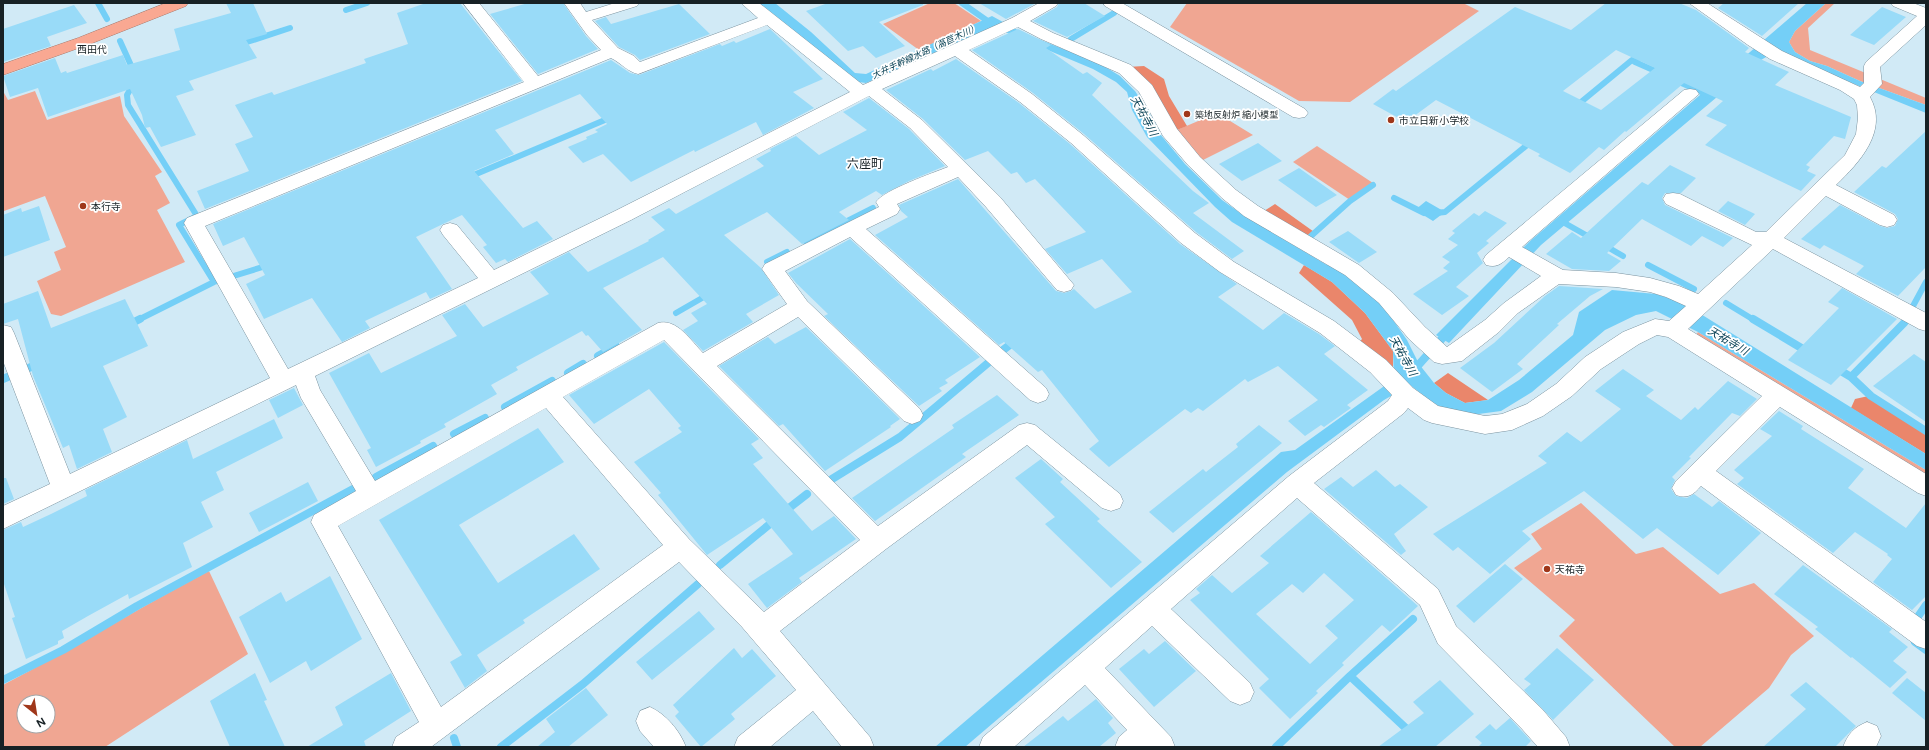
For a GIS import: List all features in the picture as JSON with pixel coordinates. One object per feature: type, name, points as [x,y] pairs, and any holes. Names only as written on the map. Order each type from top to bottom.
[{"type":"highway","points":[[3,70],[180,3]]},
{"type":"street","points":[[471,3],[535,84]]},
{"type":"street","points":[[572,3],[593,32],[612,52],[628,60],[638,69],[769,19]]},
{"type":"street","points":[[582,18],[631,3]]},
{"type":"street","points":[[749,3],[866,91],[916,124],[993,202],[1064,285]]},
{"type":"street","points":[[3,518],[624,215],[866,91],[1009,25],[1050,3]]},
{"type":"street","points":[[1697,3],[1754,42],[1776,55],[1846,86],[1867,90]]},
{"type":"street","points":[[1673,330],[1771,239],[1853,158],[1865,134],[1867,118],[1867,90],[1872,66],[1926,15],[1899,3]]},
{"type":"street","points":[[1117,6],[1299,113]]},
{"type":"street","points":[[1009,25],[1047,36],[1104,58],[1124,69],[1146,89],[1170,132],[1194,161],[1229,194],[1251,211],[1352,270],[1386,298],[1417,333],[1442,356],[1454,355],[1492,326],[1511,308],[1549,280],[1559,277],[1616,280],[1650,285],[1672,291],[1698,306]]},
{"type":"street","points":[[956,49],[1026,98],[1077,139],[1188,238],[1227,267],[1327,327],[1378,366],[1397,387],[1432,414],[1485,425],[1504,423],[1535,410],[1564,390],[1593,364],[1631,338],[1655,327],[1673,330],[1926,486]]},
{"type":"street","points":[[371,495],[309,392],[294,377],[225,278],[194,224],[612,52]]},
{"type":"street","points":[[1559,277],[1533,262],[1501,254],[1690,94]]},
{"type":"street","points":[[912,415],[800,306],[772,269],[890,209],[886,202],[914,188],[961,169]]},
{"type":"street","points":[[1824,188],[1887,220]]},
{"type":"street","points":[[1673,199],[1753,239],[1771,239],[1926,323]]},
{"type":"street","points":[[852,228],[1038,394]]},
{"type":"street","points":[[450,230],[491,280]]},
{"type":"street","points":[[701,365],[800,306]]},
{"type":"street","points":[[437,727],[323,522],[666,330],[878,541]]},
{"type":"street","points":[[3,334],[64,488]]},
{"type":"street","points":[[993,747],[1297,483],[1396,407],[1397,387]]},
{"type":"street","points":[[1778,394],[1692,480],[1926,637]]},
{"type":"street","points":[[548,395],[680,547],[703,567],[761,630],[860,747]]},
{"type":"street","points":[[761,630],[878,541],[1026,432],[1111,501]]},
{"type":"street","points":[[1297,483],[1429,597],[1447,635],[1532,719],[1556,747]]},
{"type":"street","points":[[406,747],[437,727],[680,547]]},
{"type":"street","points":[[1152,608],[1240,692]]},
{"type":"street","points":[[1086,667],[1145,742]]},
{"type":"street","points":[[748,747],[815,692]]},
{"type":"street","points":[[650,721],[672,747]]},
{"type":"shaded area","points":[[930,3],[954,3],[981,21],[919,50],[883,24]]},
{"type":"shaded area","points":[[1187,3],[1463,3],[1479,11],[1350,102],[1299,101],[1170,27]]},
{"type":"shaded area","points":[[1826,3],[1835,3],[1808,28],[1810,50],[1926,98],[1926,105],[1860,81],[1827,66],[1810,61],[1795,52],[1789,42],[1795,31]]},
{"type":"shaded area","points":[[1144,66],[1164,79],[1169,96],[1187,126],[1177,130],[1127,67]]},
{"type":"shaded area","name":"本行寺","points":[[3,91],[8,100],[35,91],[47,120],[120,96],[124,116],[162,172],[155,176],[170,203],[157,210],[185,262],[61,316],[51,314],[37,281],[61,270],[54,252],[66,247],[45,196],[4,211]]},
{"type":"shaded area","points":[[1217,113],[1253,135],[1201,161],[1177,130]]},
{"type":"shaded area","points":[[1317,146],[1376,185],[1353,202],[1293,162]]},
{"type":"shaded area","points":[[1275,204],[1317,234],[1310,240],[1264,211]]},
{"type":"shaded area","points":[[1304,265],[1332,282],[1365,313],[1393,351],[1393,371],[1358,344],[1362,339],[1352,320],[1299,273]]},
{"type":"shaded area","points":[[1698,332],[1926,470],[1926,476],[1696,335]]},
{"type":"shaded area","points":[[1448,373],[1488,400],[1465,403],[1446,393],[1434,383]]},
{"type":"shaded area","points":[[1873,395],[1926,428],[1926,454],[1851,408],[1855,399]]},
{"type":"shaded area","points":[[1581,503],[1636,554],[1663,547],[1720,594],[1754,583],[1814,636],[1791,655],[1769,688],[1700,747],[1675,747],[1559,636],[1575,620],[1514,568],[1542,549],[1531,534]]},
{"type":"shaded area","points":[[209,571],[248,654],[105,747],[3,747],[3,685]]},
{"type":"water","name":"大井手幹線水路（萵苣木川）","points":[[757,3],[775,3],[811,32],[855,73],[866,74],[992,16],[1025,34],[1099,63],[1120,76],[1135,91],[1147,109],[1160,134],[1185,164],[1222,200],[1243,215],[1327,265],[1332,264],[1382,304],[1407,340],[1419,364],[1434,383],[1446,393],[1465,403],[1488,400],[1519,380],[1573,335],[1579,312],[1612,290],[1656,294],[1683,303],[1926,454],[1926,470],[1698,332],[1656,311],[1636,315],[1605,330],[1532,392],[1501,411],[1471,415],[1449,412],[1432,402],[1410,385],[1384,400],[1287,472],[965,747],[935,747],[1281,452],[1295,450],[1394,379],[1393,351],[1365,313],[1332,282],[1232,222],[1215,207],[1147,137],[1132,110],[1127,92],[1116,82],[1093,69],[993,27],[866,83],[852,81]]},
{"type":"water","points":[[1807,3],[1826,3],[1795,31],[1789,42],[1795,52],[1810,61],[1827,66],[1860,81],[1926,105],[1926,113],[1812,67],[1778,50],[1761,60],[1541,245],[1449,343],[1436,335],[1529,242]]},
{"type":"water","points":[[1426,201],[1445,212],[1433,221],[1415,210]]},
{"type":"building","points":[[226,3],[253,3],[267,34],[246,40],[257,58],[189,81],[194,90],[176,96],[196,135],[161,147],[150,127],[145,128],[142,115],[130,89],[48,117],[38,88],[10,97],[3,76],[55,58],[61,73],[66,71],[67,73],[123,55],[127,65],[180,50],[174,29],[231,13]]},
{"type":"building","points":[[426,3],[460,3],[522,81],[205,209],[197,191],[249,171],[235,144],[253,137],[235,105],[272,92],[274,95],[366,63],[364,59],[408,44],[397,13]]},
{"type":"building","points":[[528,3],[563,3],[586,36],[598,49],[538,74],[490,14]]},
{"type":"building","points":[[828,3],[923,3],[923,5],[879,22],[905,46],[876,58],[863,46],[848,51],[806,11]]},
{"type":"building","points":[[979,3],[1036,3],[1006,19]]},
{"type":"building","points":[[1059,3],[1084,3],[1105,16],[1067,37],[1033,21],[1057,7]]},
{"type":"building","points":[[1606,3],[1679,3],[1696,10],[1749,48],[1745,52],[1789,72],[1775,85],[1851,117],[1845,139],[1834,136],[1806,165],[1810,167],[1807,171],[1816,175],[1801,191],[1705,145],[1727,125],[1706,116],[1723,101],[1684,83],[1604,150],[1599,147],[1570,173],[1538,156],[1540,154],[1436,100],[1406,122],[1373,104],[1393,89],[1396,91],[1515,7],[1571,30]],"holes":[[[1616,50],[1655,68],[1601,110],[1563,91]]]},
{"type":"building","points":[[1724,3],[1799,3],[1762,36],[1718,8]]},
{"type":"building","points":[[679,4],[710,34],[640,60],[635,55],[619,47],[595,21],[606,17],[611,24]]},
{"type":"building","points":[[74,5],[87,23],[47,37],[51,46],[3,62],[3,29]]},
{"type":"building","points":[[1882,7],[1906,17],[1874,45],[1850,35]]},
{"type":"building","points":[[770,29],[823,79],[793,92],[814,108],[763,135],[756,122],[695,152],[694,150],[631,182],[603,154],[583,163],[568,147],[587,139],[586,137],[598,132],[595,130],[607,124],[580,94],[495,130],[514,154],[474,171],[523,228],[537,221],[553,239],[508,262],[505,259],[496,263],[483,247],[487,245],[462,215],[416,237],[452,289],[430,299],[426,292],[365,321],[370,328],[342,342],[312,298],[264,319],[246,284],[265,275],[244,237],[223,246],[213,224],[611,60],[630,73],[639,75],[720,44],[722,46],[734,41],[736,43]]},
{"type":"building","points":[[1018,29],[1051,45],[1046,48],[1083,74],[1087,72],[1102,83],[1092,95],[1193,191],[1209,203],[1193,213],[1244,251],[1232,259],[1196,232],[1084,134],[1033,93],[972,50]]},
{"type":"building","points":[[956,59],[1019,103],[1070,144],[1180,244],[1237,284],[1218,297],[1263,330],[1284,313],[1319,334],[1335,346],[1324,354],[1368,390],[1347,405],[1351,408],[1324,427],[1321,425],[1305,436],[1288,421],[1318,400],[1278,366],[1248,382],[1245,379],[1203,411],[1198,408],[1191,413],[1185,409],[1109,467],[1089,449],[1099,441],[1042,370],[1038,372],[1004,342],[999,345],[875,235],[908,217],[901,211],[899,205],[958,179],[1056,291],[1064,293],[1074,289],[1095,309],[1132,292],[1102,259],[1067,274],[1045,249],[1086,232],[1035,179],[1026,183],[1017,172],[1011,174],[988,151],[965,160],[923,119],[886,90],[931,69],[933,71]]},
{"type":"building","points":[[869,98],[909,129],[945,166],[909,181],[882,195],[876,191],[839,212],[849,220],[802,244],[767,212],[724,235],[761,268],[779,295],[746,314],[753,322],[703,351],[683,330],[698,321],[691,313],[707,304],[663,257],[603,288],[642,330],[603,352],[588,335],[586,336],[582,331],[516,367],[518,370],[491,385],[497,394],[444,424],[446,427],[420,441],[421,443],[376,467],[367,450],[371,448],[329,373],[369,353],[381,373],[457,336],[442,315],[465,304],[483,327],[549,294],[530,272],[569,252],[588,272],[649,241],[648,240],[665,230],[651,217],[669,208],[676,214],[764,166],[756,159],[771,151],[770,149],[796,136],[819,155],[867,130],[843,112]]},
{"type":"building","points":[[1926,131],[1926,267],[1898,296],[1856,274],[1864,266],[1824,245],[1820,249],[1801,239],[1840,205],[1880,226],[1887,228],[1895,226],[1898,219],[1895,214],[1854,192],[1882,166],[1886,168]]},
{"type":"building","points":[[1258,143],[1282,161],[1242,181],[1219,164]]},
{"type":"building","points":[[1670,165],[1696,178],[1681,193],[1665,193],[1662,198],[1665,205],[1733,238],[1723,247],[1702,236],[1691,246],[1642,219],[1607,253],[1621,261],[1609,271],[1572,269],[1546,254],[1572,232],[1581,238],[1642,182],[1648,185]]},
{"type":"building","points":[[1299,168],[1337,195],[1316,207],[1278,180]]},
{"type":"building","points":[[1728,201],[1755,214],[1745,225],[1718,211]]},
{"type":"building","points":[[39,206],[50,240],[3,257],[3,215],[21,208],[22,212]]},
{"type":"building","points":[[1485,211],[1507,223],[1486,241],[1489,243],[1477,253],[1483,263],[1456,287],[1469,296],[1442,315],[1413,294],[1448,271],[1443,268],[1450,262],[1442,257],[1458,245],[1448,239],[1455,233],[1452,231],[1474,213],[1479,216]]},
{"type":"building","points":[[1348,231],[1377,252],[1359,263],[1329,242]]},
{"type":"building","points":[[850,239],[980,357],[945,380],[948,383],[939,388],[942,391],[919,406],[824,316],[828,314],[796,283],[788,273]]},
{"type":"building","points":[[1559,286],[1603,289],[1590,296],[1557,324],[1559,325],[1517,364],[1523,369],[1492,392],[1460,368],[1494,343],[1545,296]]},
{"type":"building","points":[[1842,288],[1897,319],[1831,385],[1788,360],[1839,308],[1828,302]]},
{"type":"building","points":[[38,291],[51,328],[125,299],[148,346],[103,366],[127,417],[103,429],[112,452],[77,469],[69,445],[63,448],[33,376],[18,319],[3,324],[3,304]]},
{"type":"building","points":[[806,327],[900,419],[890,426],[891,427],[825,471],[783,424],[779,426],[719,366],[768,337],[775,344]]},
{"type":"building","points":[[664,342],[759,439],[751,444],[763,458],[753,464],[812,531],[834,516],[856,539],[799,578],[802,582],[767,608],[748,584],[793,554],[763,518],[707,555],[658,495],[661,493],[634,462],[682,432],[678,428],[681,426],[649,389],[594,424],[569,395]]},
{"type":"building","points":[[1914,354],[1926,362],[1926,422],[1873,386]]},
{"type":"building","points":[[1623,369],[1654,390],[1646,396],[1681,420],[1695,407],[1698,410],[1728,381],[1757,399],[1740,416],[1732,413],[1689,457],[1691,458],[1672,477],[1675,480],[1671,489],[1676,496],[1687,498],[1694,494],[1712,507],[1719,501],[1761,533],[1718,575],[1657,528],[1643,539],[1584,491],[1522,531],[1531,539],[1490,574],[1458,547],[1453,551],[1433,534],[1547,463],[1538,456],[1567,432],[1581,442],[1621,409],[1595,391]]},
{"type":"building","points":[[294,388],[303,405],[278,418],[269,400]]},
{"type":"building","points":[[997,395],[1019,415],[962,454],[966,457],[875,521],[852,498],[954,428],[952,425]]},
{"type":"building","points":[[1779,411],[1803,426],[1801,429],[1864,469],[1848,488],[1906,528],[1926,503],[1926,596],[1912,610],[1873,582],[1892,559],[1887,555],[1888,554],[1855,532],[1833,553],[1737,484],[1744,478],[1734,470],[1772,436],[1760,429]]},
{"type":"building","points":[[274,419],[283,438],[216,472],[224,490],[201,502],[213,527],[183,543],[192,567],[129,599],[128,594],[88,616],[62,631],[64,638],[58,641],[58,644],[26,659],[12,618],[15,617],[3,581],[3,530],[21,522],[23,527],[51,514],[87,496],[85,490],[187,440],[193,459]]},
{"type":"building","points":[[1259,425],[1282,443],[1173,533],[1149,512],[1203,469],[1206,472],[1238,447],[1236,444]]},
{"type":"building","points":[[538,428],[564,462],[459,525],[498,583],[574,534],[600,569],[523,620],[525,623],[477,655],[487,671],[465,688],[450,662],[462,655],[379,520]]},
{"type":"building","points":[[1041,459],[1063,479],[1060,482],[1100,519],[1097,521],[1142,562],[1111,588],[1045,524],[1055,517],[1015,478]]},
{"type":"building","points":[[1376,470],[1395,487],[1400,484],[1428,507],[1394,534],[1406,551],[1401,555],[1324,489],[1341,477],[1353,487]]},
{"type":"building","points":[[3,478],[6,478],[14,499],[3,504]]},
{"type":"building","points":[[308,482],[318,501],[259,532],[249,513]]},
{"type":"building","points":[[1311,512],[1418,606],[1390,632],[1382,625],[1342,663],[1344,665],[1316,691],[1318,693],[1290,719],[1259,688],[1269,679],[1190,600],[1200,593],[1196,589],[1212,575],[1232,593],[1269,563],[1260,556]],"holes":[[[1324,573],[1354,600],[1325,626],[1338,638],[1310,664],[1256,614],[1292,584],[1303,593]]]},
{"type":"building","points":[[1505,564],[1523,579],[1474,623],[1456,606]]},
{"type":"building","points":[[1803,565],[1892,629],[1889,632],[1908,647],[1893,661],[1907,672],[1890,688],[1815,629],[1818,627],[1774,594]]},
{"type":"building","points":[[330,576],[362,639],[311,671],[306,661],[270,683],[239,617],[281,592],[286,602]]},
{"type":"building","points":[[699,611],[715,629],[652,680],[636,662]]},
{"type":"building","points":[[1165,641],[1196,671],[1154,707],[1119,669],[1144,649],[1149,654]]},
{"type":"building","points":[[734,648],[742,658],[752,649],[776,676],[731,714],[735,719],[701,747],[675,716],[679,712],[673,705]]},
{"type":"building","points":[[1557,648],[1594,680],[1553,720],[1524,690],[1531,684],[1524,679]]},
{"type":"building","points":[[255,673],[267,700],[264,701],[285,747],[230,747],[210,701]]},
{"type":"building","points":[[391,673],[411,711],[364,741],[366,747],[307,747],[343,725],[335,707]]},
{"type":"building","points":[[1907,678],[1926,693],[1926,721],[1892,693]]},
{"type":"building","points":[[1440,680],[1474,714],[1435,747],[1378,747],[1424,713],[1413,702]]},
{"type":"building","points":[[1806,682],[1856,726],[1835,747],[1763,747],[1806,709],[1790,695]]},
{"type":"building","points":[[586,688],[608,715],[568,747],[537,747],[555,732],[546,719]]},
{"type":"building","points":[[1096,699],[1113,718],[1108,723],[1116,733],[1099,747],[1023,747],[1063,716],[1068,721]]},
{"type":"building","points":[[1510,718],[1531,741],[1525,747],[1478,747],[1482,743],[1475,737],[1490,724],[1496,730]]},
{"type":"waterway","points":[[98,3],[107,19]]},
{"type":"waterway","points":[[346,10],[367,3]]},
{"type":"waterway","name":"天祐寺川","points":[[962,3],[989,22]]},
{"type":"waterway","points":[[1071,39],[1114,13]]},
{"type":"waterway","points":[[247,42],[290,28]]},
{"type":"waterway","points":[[120,41],[134,72]]},
{"type":"waterway","points":[[1635,62],[1645,54]]},
{"type":"waterway","points":[[1575,107],[1632,60],[1635,62]]},
{"type":"waterway","points":[[1635,62],[1660,73]]},
{"type":"waterway","points":[[1675,80],[1710,96]]},
{"type":"waterway","points":[[135,81],[127,95],[128,105],[197,216],[179,225],[214,282]]},
{"type":"waterway","points":[[469,177],[612,117]]},
{"type":"waterway","points":[[1436,213],[1445,212],[1532,141]]},
{"type":"waterway","points":[[1311,236],[1350,201],[1373,185]]},
{"type":"waterway","points":[[1394,198],[1424,213]]},
{"type":"waterway","points":[[806,242],[873,208]]},
{"type":"waterway","points":[[1561,221],[1593,239]]},
{"type":"waterway","points":[[1604,245],[1623,256]]},
{"type":"waterway","points":[[767,262],[787,252]]},
{"type":"waterway","points":[[214,282],[269,265]]},
{"type":"waterway","points":[[1648,265],[1694,289]]},
{"type":"waterway","points":[[128,325],[214,282]]},
{"type":"waterway","points":[[1913,306],[1926,282]]},
{"type":"waterway","points":[[676,313],[709,294]]},
{"type":"waterway","points":[[1726,303],[1754,320]]},
{"type":"waterway","points":[[1753,319],[1808,352]]},
{"type":"waterway","points":[[1851,377],[1904,323]]},
{"type":"waterway","points":[[1414,370],[1447,333]]},
{"type":"waterway","points":[[1003,350],[1015,341]]},
{"type":"waterway","points":[[598,356],[616,346]]},
{"type":"waterway","points":[[832,479],[900,437],[988,363]]},
{"type":"waterway","points":[[3,379],[38,364]]},
{"type":"waterway","points":[[568,373],[583,364]]},
{"type":"waterway","points":[[1836,368],[1851,377]]},
{"type":"waterway","points":[[1851,377],[1871,396],[1926,431]]},
{"type":"waterway","points":[[505,407],[552,381]]},
{"type":"waterway","points":[[454,434],[485,418]]},
{"type":"waterway","points":[[376,477],[433,446]]},
{"type":"waterway","points":[[3,680],[63,650],[137,606],[353,489]]},
{"type":"waterway","points":[[784,512],[807,494]]},
{"type":"waterway","points":[[720,565],[776,519]]},
{"type":"waterway","points":[[501,747],[583,684],[698,584]]},
{"type":"waterway","points":[[1917,618],[1926,605]]},
{"type":"waterway","points":[[1350,676],[1413,619]]},
{"type":"waterway","points":[[1915,642],[1926,650]]},
{"type":"waterway","points":[[1276,747],[1350,676]]},
{"type":"waterway","points":[[1350,676],[1411,733]]},
{"type":"waterway","points":[[454,738],[457,747]]},
{"type":"place","name":"築地反射炉 縮小模型","points":[[1187,114]]},
{"type":"place","name":"市立日新小学校","points":[[1391,120]]},
{"type":"place","name":"本行寺","points":[[83,206]]},
{"type":"place","name":"天祐寺","points":[[1547,569]]},
{"type":"district","name":"西田代","points":[[92,49]]},
{"type":"district","name":"六座町","points":[[865,164]]}]
